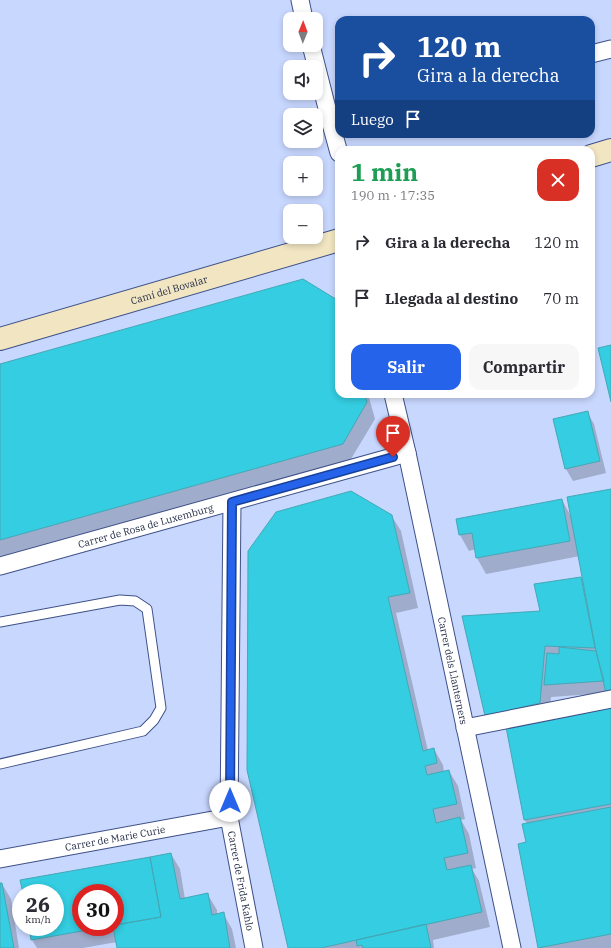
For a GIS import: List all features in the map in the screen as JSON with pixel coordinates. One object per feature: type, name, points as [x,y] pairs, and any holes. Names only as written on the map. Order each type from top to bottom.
[{"type":"street","points":[[300,0],[303,12]]},
{"type":"street","points":[[595,53],[611,49]]},
{"type":"street","points":[[313,52],[335,123]]},
{"type":"street","points":[[595,155],[611,150]]},
{"type":"street","name":"Camí del Bovalar","points":[[0,340],[335,241]]},
{"type":"street","name":"Carrer dels Llanterners","points":[[394,398],[407,453],[512,948]]},
{"type":"street","name":"Carrer de Rosa de Luxemburg","points":[[0,566],[407,453]]},
{"type":"street","name":"Carrer de Frida Kahlo","points":[[232,502],[230,817],[254,948]]},
{"type":"street","points":[[465,728],[611,699]]},
{"type":"street","name":"Carrer de Marie Curie","points":[[0,859],[230,817]]},
{"type":"lane","points":[[0,622],[120,600],[135,601],[147,609],[161,708],[154,720],[143,731],[0,764]]},
{"type":"building","points":[[303,279],[335,299],[335,398],[366,398],[367,402],[343,444],[0,540],[0,364]]},
{"type":"building","points":[[611,345],[611,402],[598,348]]},
{"type":"building","points":[[588,411],[600,461],[565,469],[553,419]]},
{"type":"building","points":[[611,489],[611,692],[606,693],[596,651],[567,497]]},
{"type":"building","points":[[351,491],[392,515],[410,593],[388,597],[423,751],[434,748],[437,763],[425,766],[427,775],[449,770],[457,804],[433,809],[436,823],[460,817],[468,853],[444,858],[447,870],[471,865],[482,912],[321,948],[288,948],[247,770],[248,551],[276,512]]},
{"type":"building","points":[[562,499],[570,541],[476,558],[472,533],[459,535],[456,519]]},
{"type":"building","points":[[581,577],[595,648],[545,646],[540,703],[485,716],[462,616],[540,611],[534,584]]},
{"type":"building","points":[[559,647],[596,651],[604,681],[544,685],[547,653],[559,654]]},
{"type":"building","points":[[611,707],[611,804],[524,820],[506,727]]},
{"type":"building","points":[[611,807],[611,934],[538,948],[518,844],[526,842],[522,824]]},
{"type":"building","points":[[171,853],[180,899],[208,893],[212,915],[224,912],[230,948],[117,948],[115,936],[124,936],[124,923],[161,917],[150,857]]},
{"type":"building","points":[[150,857],[161,917],[124,923],[124,884],[72,884],[72,933],[64,934],[64,884],[21,884],[20,880]]},
{"type":"building","points":[[0,883],[2,883],[14,948],[0,948]]},
{"type":"building","points":[[426,924],[431,948],[363,948],[362,945],[357,946],[356,940]]},
{"type":"building","points":[[30,936],[54,936],[31,940]]},
{"type":"route","points":[[230,801],[232,502],[393,457]]}]
